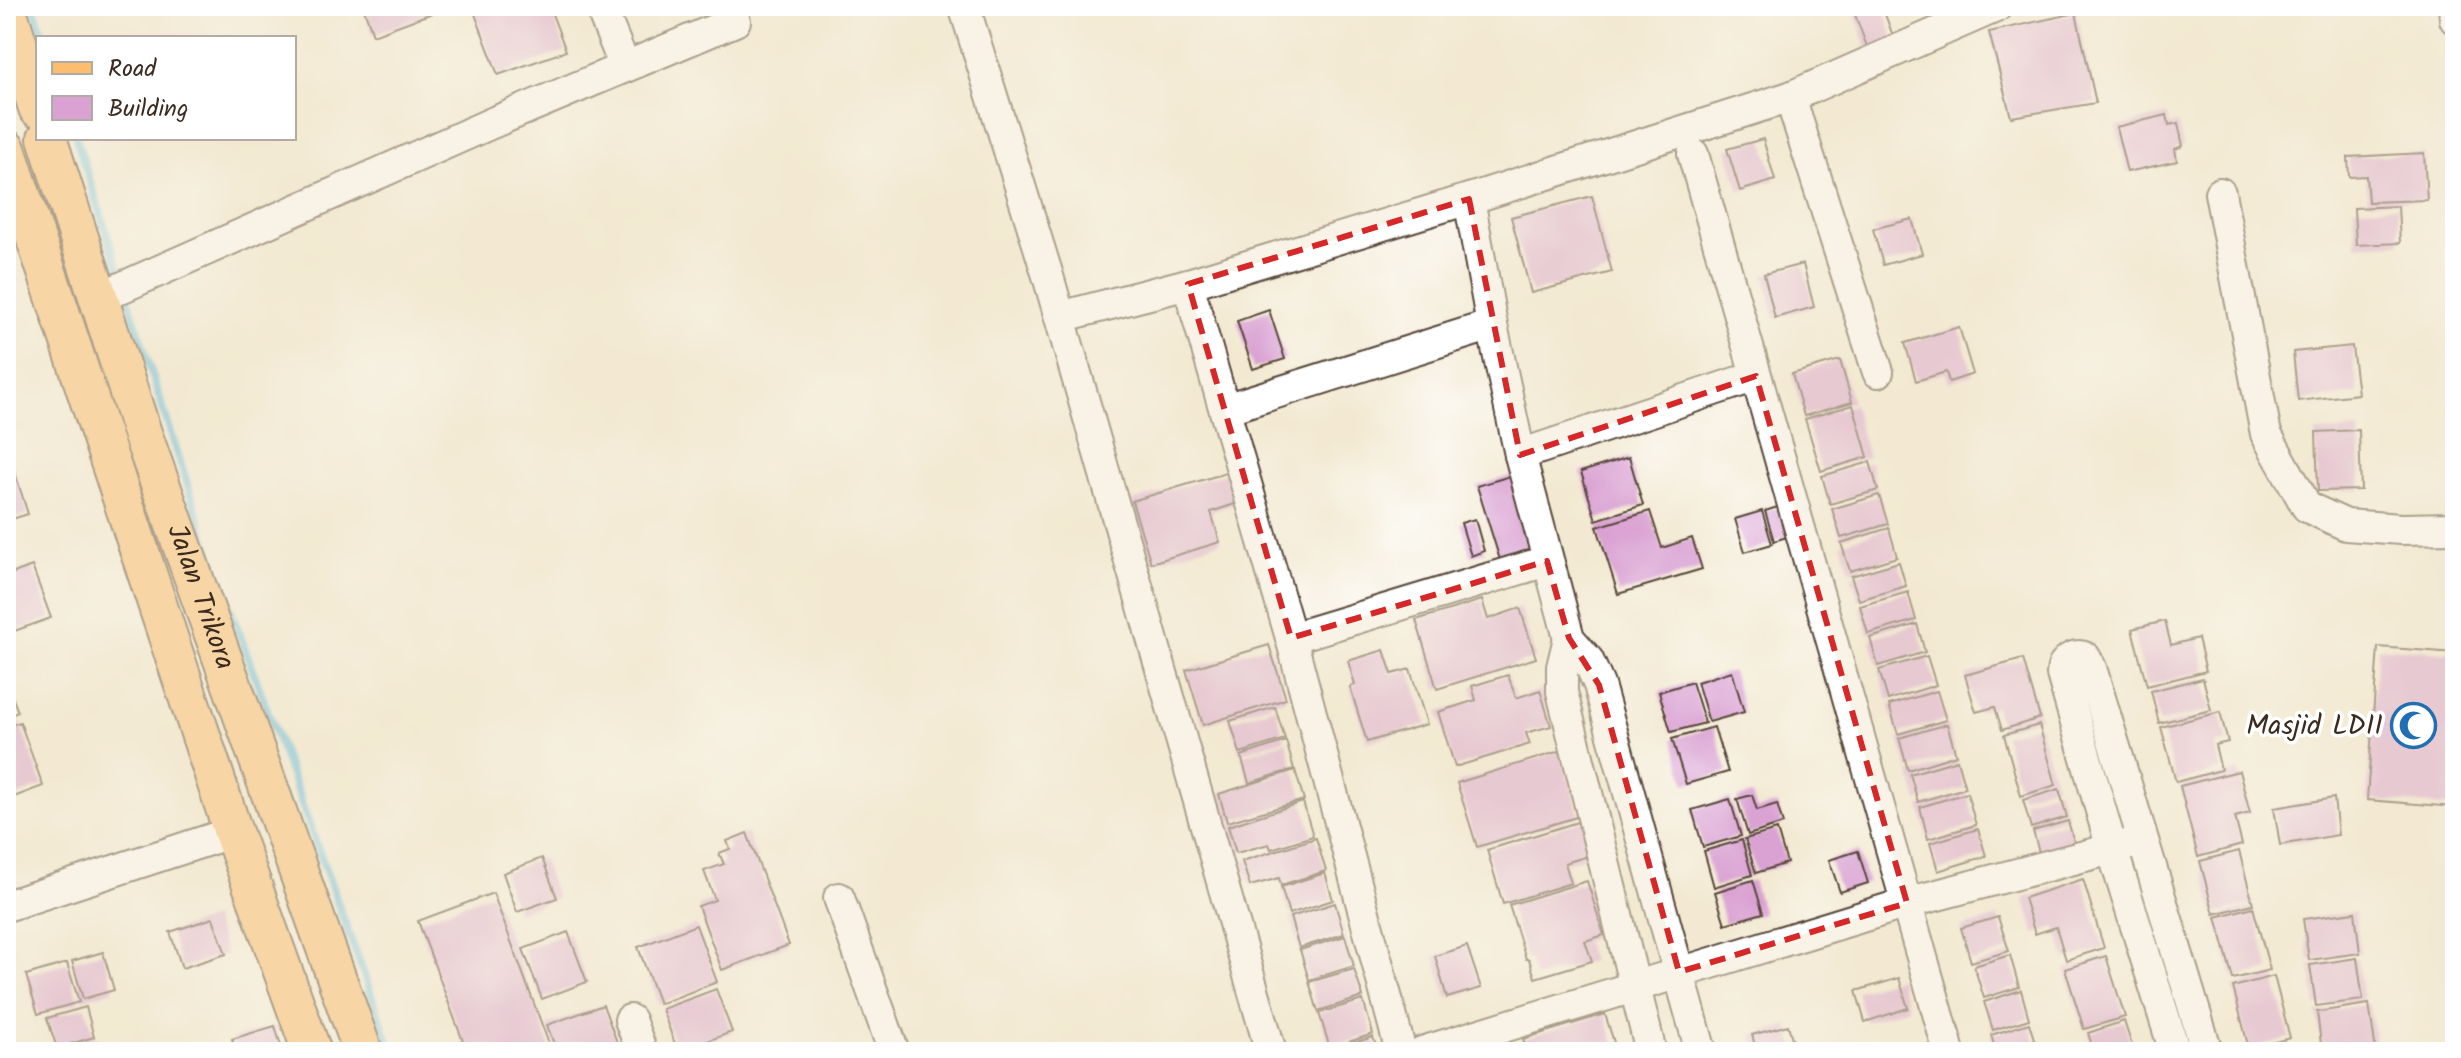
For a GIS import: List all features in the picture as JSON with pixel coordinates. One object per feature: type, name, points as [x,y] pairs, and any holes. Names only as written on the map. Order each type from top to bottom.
[{"type":"main road","points":[[6,7],[36,102]]},
{"type":"main road","name":"Jalan Trikora","points":[[48,140],[111,292],[142,433],[363,1052]]},
{"type":"main road","name":"Jalan Trikora","points":[[6,149],[233,832],[312,1052]]},
{"type":"street","points":[[600,6],[625,67]]},
{"type":"street","points":[[964,6],[1060,317],[1271,1052]]},
{"type":"street","points":[[1060,317],[1188,284],[1790,97],[1998,6]]},
{"type":"street","points":[[2454,6],[2455,19]]},
{"type":"street","points":[[111,292],[492,123],[735,21]]},
{"type":"street","points":[[1790,97],[1878,372]]},
{"type":"street","points":[[1693,154],[1949,1052]]},
{"type":"street","points":[[2220,193],[2266,434],[2307,507],[2346,525],[2401,529],[2455,528]]},
{"type":"street","points":[[1469,199],[1520,455],[1547,561],[1569,638],[1588,660],[1599,685],[1701,1052]]},
{"type":"street","points":[[1188,284],[1291,638],[1401,1052]]},
{"type":"street","points":[[1225,409],[1492,325]]},
{"type":"street","points":[[1520,455],[1756,376]]},
{"type":"street","points":[[1291,638],[1547,561]]},
{"type":"street","points":[[1569,638],[1562,667],[1562,692],[1651,1052]]},
{"type":"street","points":[[2175,1052],[2062,674],[2065,663],[2078,655],[2089,662],[2207,1052]]},
{"type":"street","points":[[6,906],[233,832]]},
{"type":"street","points":[[1422,1052],[1907,903],[2143,841]]},
{"type":"street","points":[[839,898],[894,1052]]},
{"type":"street","points":[[630,1020],[642,1052]]},
{"type":"highlighted area","points":[[1469,199],[1520,455],[1756,376],[1907,903],[1679,972],[1599,685],[1569,638],[1547,561],[1291,638],[1188,284]]},
{"type":"building","points":[[363,6],[451,6],[373,35]]},
{"type":"building","points":[[472,6],[549,6],[566,51],[498,75]]},
{"type":"building","points":[[1882,6],[1897,47],[1871,57],[1852,7]]},
{"type":"building","points":[[2076,13],[2096,103],[2011,117],[1989,32]]},
{"type":"building","points":[[2167,115],[2169,125],[2178,123],[2183,146],[2175,149],[2177,161],[2127,172],[2116,127]]},
{"type":"building","points":[[1763,139],[1775,180],[1740,191],[1727,149]]},
{"type":"building","points":[[2424,153],[2427,200],[2368,202],[2366,176],[2349,177],[2348,157]]},
{"type":"building","points":[[1592,196],[1612,272],[1531,293],[1511,217]]},
{"type":"building","points":[[2398,206],[2400,243],[2356,245],[2354,208]]},
{"type":"building","points":[[1912,219],[1922,254],[1883,265],[1873,229]]},
{"type":"building","points":[[1803,264],[1814,307],[1775,318],[1764,274]]},
{"type":"building","points":[[1269,310],[1285,359],[1253,369],[1237,321]]},
{"type":"building","points":[[1959,327],[1973,374],[1949,382],[1946,372],[1916,381],[1905,343]]},
{"type":"building","points":[[2352,346],[2358,394],[2298,401],[2293,352]]},
{"type":"building","points":[[1840,360],[1852,402],[1804,416],[1792,374]]},
{"type":"building","points":[[1853,405],[1868,457],[1821,471],[1805,419]]},
{"type":"building","points":[[2359,430],[2361,490],[2318,491],[2316,432]]},
{"type":"building","points":[[10,457],[28,514],[6,521],[6,458]]},
{"type":"building","points":[[1629,457],[1643,505],[1596,520],[1581,472]]},
{"type":"building","points":[[1870,462],[1878,490],[1830,504],[1822,476]]},
{"type":"building","points":[[1229,472],[1238,503],[1211,512],[1220,542],[1151,563],[1132,501]]},
{"type":"building","points":[[1517,474],[1540,551],[1501,563],[1477,486]]},
{"type":"building","points":[[1879,495],[1888,524],[1841,538],[1832,509]]},
{"type":"building","points":[[1784,505],[1793,535],[1774,541],[1765,511]]},
{"type":"building","points":[[1650,511],[1662,548],[1692,538],[1702,569],[1618,594],[1597,527]]},
{"type":"building","points":[[1762,511],[1772,544],[1745,552],[1735,519]]},
{"type":"building","points":[[1475,519],[1484,551],[1471,556],[1461,523]]},
{"type":"building","points":[[1889,528],[1897,557],[1850,571],[1841,543]]},
{"type":"building","points":[[1899,562],[1906,586],[1859,600],[1851,576]]},
{"type":"building","points":[[32,566],[51,618],[6,634],[6,576]]},
{"type":"building","points":[[1908,592],[1916,620],[1868,634],[1860,606]]},
{"type":"building","points":[[1482,600],[1488,619],[1520,608],[1536,658],[1437,689],[1416,620]]},
{"type":"building","points":[[2165,621],[2171,645],[2198,638],[2206,671],[2147,686],[2132,629]]},
{"type":"building","points":[[1917,624],[1925,652],[1878,666],[1870,638]]},
{"type":"building","points":[[1269,645],[1286,699],[1203,725],[1186,670]]},
{"type":"building","name":"Masjid LDII","points":[[2378,647],[2455,653],[2455,807],[2367,800]]},
{"type":"building","points":[[1384,650],[1392,674],[1410,669],[1427,724],[1367,742],[1350,687],[1355,685],[1348,661]]},
{"type":"building","points":[[1927,656],[1936,685],[1888,700],[1879,670]]},
{"type":"building","points":[[2023,659],[2040,718],[2002,730],[1995,707],[1976,712],[1965,675]]},
{"type":"building","points":[[1732,671],[1744,712],[1709,722],[1697,682]]},
{"type":"building","points":[[1508,675],[1516,698],[1540,690],[1551,726],[1526,733],[1530,744],[1455,767],[1438,712],[1476,700],[1472,686]]},
{"type":"building","points":[[2203,678],[2211,710],[2159,723],[2151,691]]},
{"type":"building","points":[[6,680],[18,712],[6,717]]},
{"type":"building","points":[[1692,682],[1705,723],[1671,732],[1659,692]]},
{"type":"building","points":[[1937,691],[1946,720],[1898,734],[1889,705]]},
{"type":"building","points":[[1275,707],[1285,739],[1240,753],[1230,721]]},
{"type":"building","points":[[2220,712],[2228,742],[2215,745],[2221,770],[2176,782],[2161,727]]},
{"type":"building","points":[[20,722],[43,786],[6,800],[6,727]]},
{"type":"building","points":[[1947,724],[1956,755],[1908,770],[1899,738]]},
{"type":"building","points":[[2039,725],[2056,785],[2021,796],[2004,735]]},
{"type":"building","points":[[1714,727],[1728,772],[1686,784],[1672,739]]},
{"type":"building","points":[[1286,741],[1294,769],[1249,783],[1241,756]]},
{"type":"building","points":[[1560,751],[1580,816],[1477,847],[1457,783]]},
{"type":"building","points":[[1957,760],[1965,788],[1918,802],[1910,774]]},
{"type":"building","points":[[1295,770],[1304,800],[1227,822],[1219,794]]},
{"type":"building","points":[[2239,771],[2250,813],[2235,817],[2242,845],[2198,857],[2180,786]]},
{"type":"building","points":[[2059,789],[2067,817],[2031,828],[2023,800]]},
{"type":"building","points":[[1967,793],[1976,825],[1928,839],[1920,807]]},
{"type":"building","points":[[1752,795],[1757,810],[1777,804],[1783,824],[1748,835],[1737,799]]},
{"type":"building","points":[[2334,798],[2338,835],[2280,845],[2274,808]]},
{"type":"building","points":[[1730,799],[1741,836],[1703,847],[1692,810]]},
{"type":"building","points":[[1303,802],[1313,836],[1271,849],[1269,844],[1236,853],[1228,826]]},
{"type":"building","points":[[1584,820],[1595,854],[1565,863],[1571,883],[1503,904],[1487,850]]},
{"type":"building","points":[[2068,821],[2075,845],[2040,856],[2033,831]]},
{"type":"building","points":[[1978,829],[1986,856],[1938,871],[1930,843]]},
{"type":"building","points":[[1777,830],[1787,863],[1756,873],[1745,839]]},
{"type":"building","points":[[747,833],[789,945],[722,970],[698,906],[715,900],[704,871],[724,864],[719,853],[730,849],[727,841]]},
{"type":"building","points":[[1316,838],[1326,871],[1281,885],[1279,878],[1250,886],[1242,861]]},
{"type":"building","points":[[1742,840],[1752,875],[1714,887],[1704,851]]},
{"type":"building","points":[[1858,851],[1868,883],[1840,892],[1829,860]]},
{"type":"building","points":[[2239,851],[2253,904],[2214,914],[2200,861]]},
{"type":"building","points":[[542,858],[557,898],[517,912],[503,873]]},
{"type":"building","points":[[1325,873],[1333,900],[1289,914],[1281,887]]},
{"type":"building","points":[[2083,879],[2104,948],[2066,960],[2056,927],[2035,934],[2024,898]]},
{"type":"building","points":[[1753,880],[1763,913],[1725,924],[1715,892]]},
{"type":"building","points":[[1587,881],[1604,935],[1585,941],[1592,961],[1535,978],[1509,905]]},
{"type":"building","points":[[493,893],[552,1052],[467,1052],[418,921]]},
{"type":"building","points":[[1335,903],[1344,934],[1299,948],[1290,917]]},
{"type":"building","points":[[2253,907],[2270,970],[2233,979],[2216,917]]},
{"type":"building","points":[[2355,912],[2360,953],[2309,960],[2303,919]]},
{"type":"building","points":[[1998,917],[2009,951],[1971,962],[1961,928]]},
{"type":"building","points":[[213,918],[226,954],[182,968],[170,932]]},
{"type":"building","points":[[696,925],[717,982],[659,1004],[638,947]]},
{"type":"building","points":[[568,932],[587,982],[542,999],[523,949]]},
{"type":"building","points":[[1345,936],[1354,966],[1309,980],[1300,950]]},
{"type":"building","points":[[1467,946],[1481,988],[1447,998],[1435,956]]},
{"type":"building","points":[[103,952],[114,990],[83,999],[72,961]]},
{"type":"building","points":[[2010,955],[2019,987],[1984,998],[1974,966]]},
{"type":"building","points":[[2106,956],[2125,1017],[2084,1029],[2065,969]]},
{"type":"building","points":[[2357,958],[2363,1000],[2316,1006],[2310,965]]},
{"type":"building","points":[[67,963],[79,1002],[38,1014],[26,975]]},
{"type":"building","points":[[1354,969],[1363,997],[1318,1011],[1309,982]]},
{"type":"building","points":[[2274,976],[2290,1038],[2249,1049],[2233,987]]},
{"type":"building","points":[[1899,978],[1908,1008],[1865,1022],[1856,991]]},
{"type":"building","points":[[716,989],[732,1032],[678,1052],[662,1009]]},
{"type":"building","points":[[2021,990],[2029,1019],[1993,1030],[1984,1002]]},
{"type":"building","points":[[1363,1000],[1373,1034],[1330,1048],[1319,1013]]},
{"type":"building","points":[[2369,1004],[2376,1051],[2322,1052],[2317,1012]]},
{"type":"building","points":[[603,1005],[618,1045],[599,1052],[557,1052],[547,1025]]},
{"type":"building","points":[[86,1007],[94,1037],[57,1048],[47,1018]]},
{"type":"building","points":[[1605,1014],[1617,1052],[1527,1052],[1523,1039]]},
{"type":"building","points":[[2124,1021],[2134,1052],[2094,1052],[2088,1033]]},
{"type":"building","points":[[2029,1023],[2038,1052],[1996,1052],[1991,1035]]},
{"type":"building","points":[[1788,1025],[1796,1052],[1757,1052],[1752,1035]]},
{"type":"building","points":[[275,1026],[282,1049],[236,1052],[232,1039]]},
{"type":"building","points":[[1373,1037],[1378,1052],[1327,1052],[1327,1051]]},
{"type":"building","points":[[98,1041],[101,1052],[65,1052],[65,1051]]},
{"type":"building","points":[[2288,1044],[2290,1052],[2261,1052],[2261,1051]]},
{"type":"waterway","points":[[33,6],[43,36]]},
{"type":"waterway","points":[[77,140],[206,542],[392,1052]]},
{"type":"place","name":"Masjid LDII","points":[[2414,726]]}]
